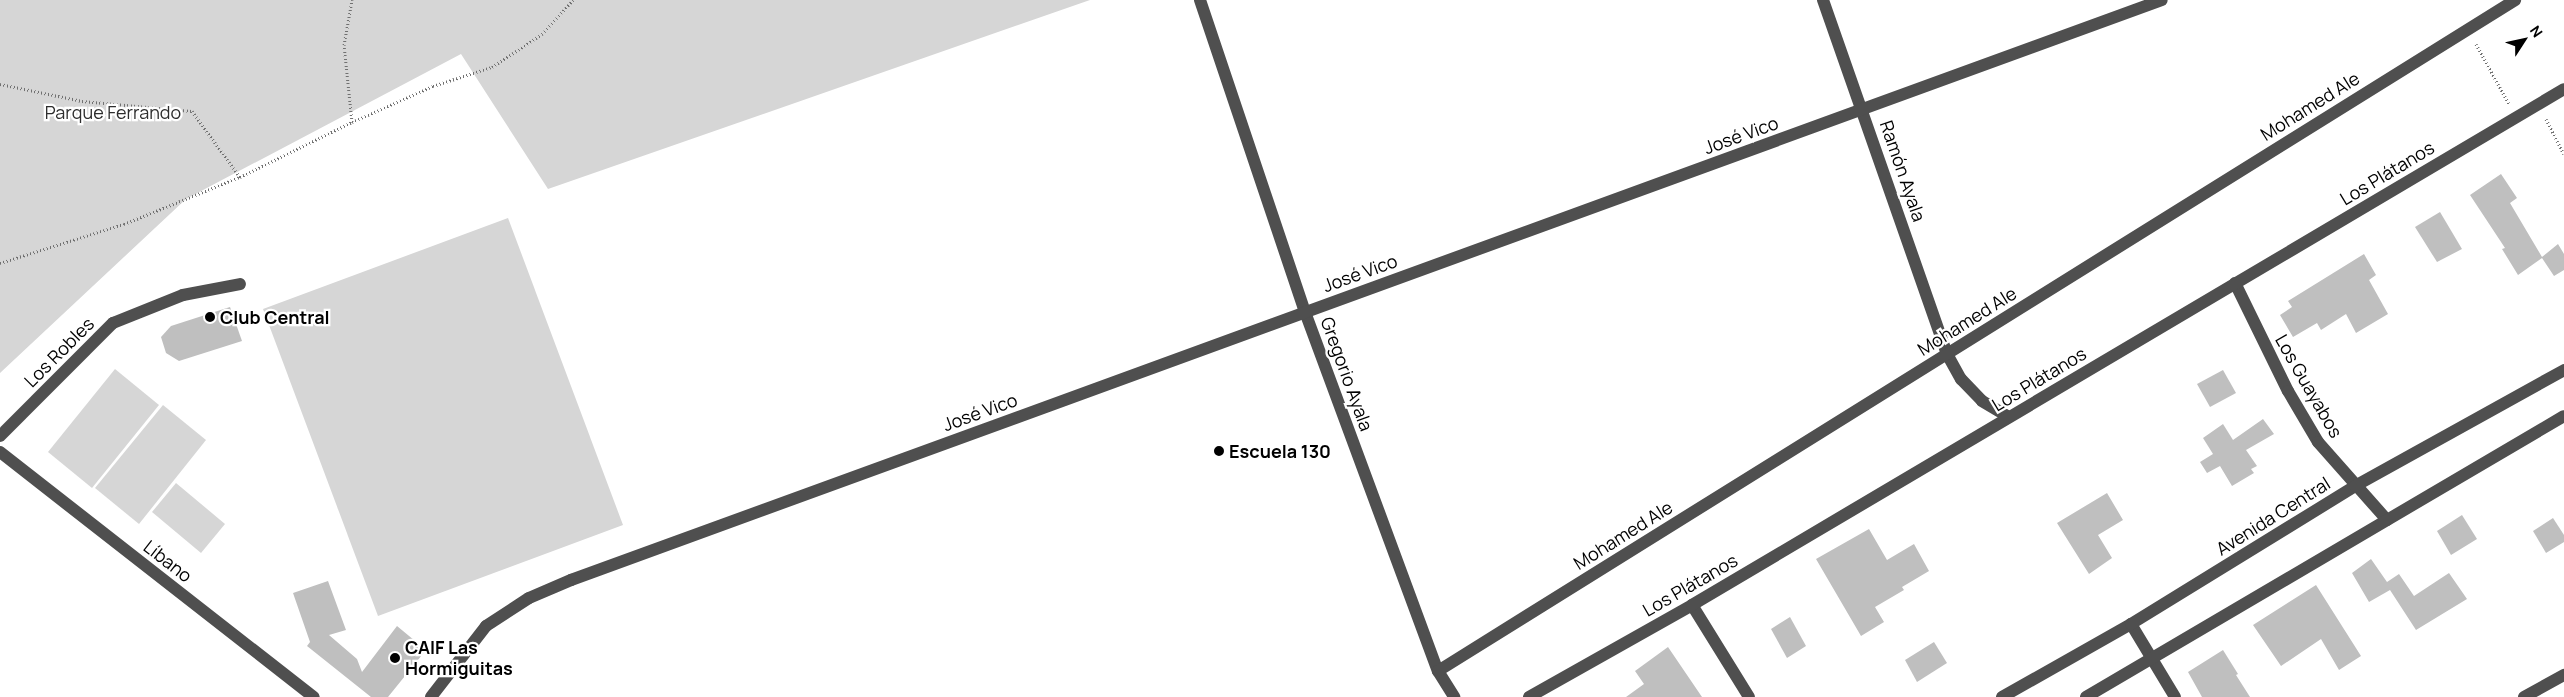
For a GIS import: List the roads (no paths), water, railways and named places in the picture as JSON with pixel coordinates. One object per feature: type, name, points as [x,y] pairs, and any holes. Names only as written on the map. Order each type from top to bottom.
[{"type":"street","name":"Gregorio Ayala","points":[[1200,0],[1306,312],[1438,671],[1454,697]]},
{"type":"street","name":"Ramón Ayala","points":[[1823,0],[1947,354],[1962,379],[1982,401],[2009,417]]},
{"type":"street","name":"José Vico","points":[[430,697],[486,626],[528,598],[571,580],[2162,0]]},
{"type":"street","name":"Mohamed Ale","points":[[1438,671],[2514,0]]},
{"type":"street","name":"Los Plátanos","points":[[1529,697],[1692,605],[2564,89]]},
{"type":"street","name":"Los Guayabos","points":[[2235,283],[2288,391],[2318,442],[2387,520]]},
{"type":"street","name":"Los Robles","points":[[0,436],[113,323],[183,295],[240,284]]},
{"type":"street","name":"Avenida Central","points":[[2002,697],[2131,624],[2355,486],[2564,370]]},
{"type":"street","points":[[2086,697],[2564,416]]},
{"type":"street","name":"Líbano","points":[[0,452],[314,697]]},
{"type":"street","points":[[1692,605],[1749,697]]},
{"type":"street","points":[[2131,624],[2175,697]]},
{"type":"street","points":[[2524,697],[2564,674]]},
{"type":"place","name":"Club Central","points":[[210,317]]},
{"type":"place","name":"Escuela 130","points":[[1219,451]]},
{"type":"place","name":"CAIF Las Hormiguitas","points":[[395,658]]},
{"type":"park label","name":"Parque Ferrando","points":[[113,112]]}]
